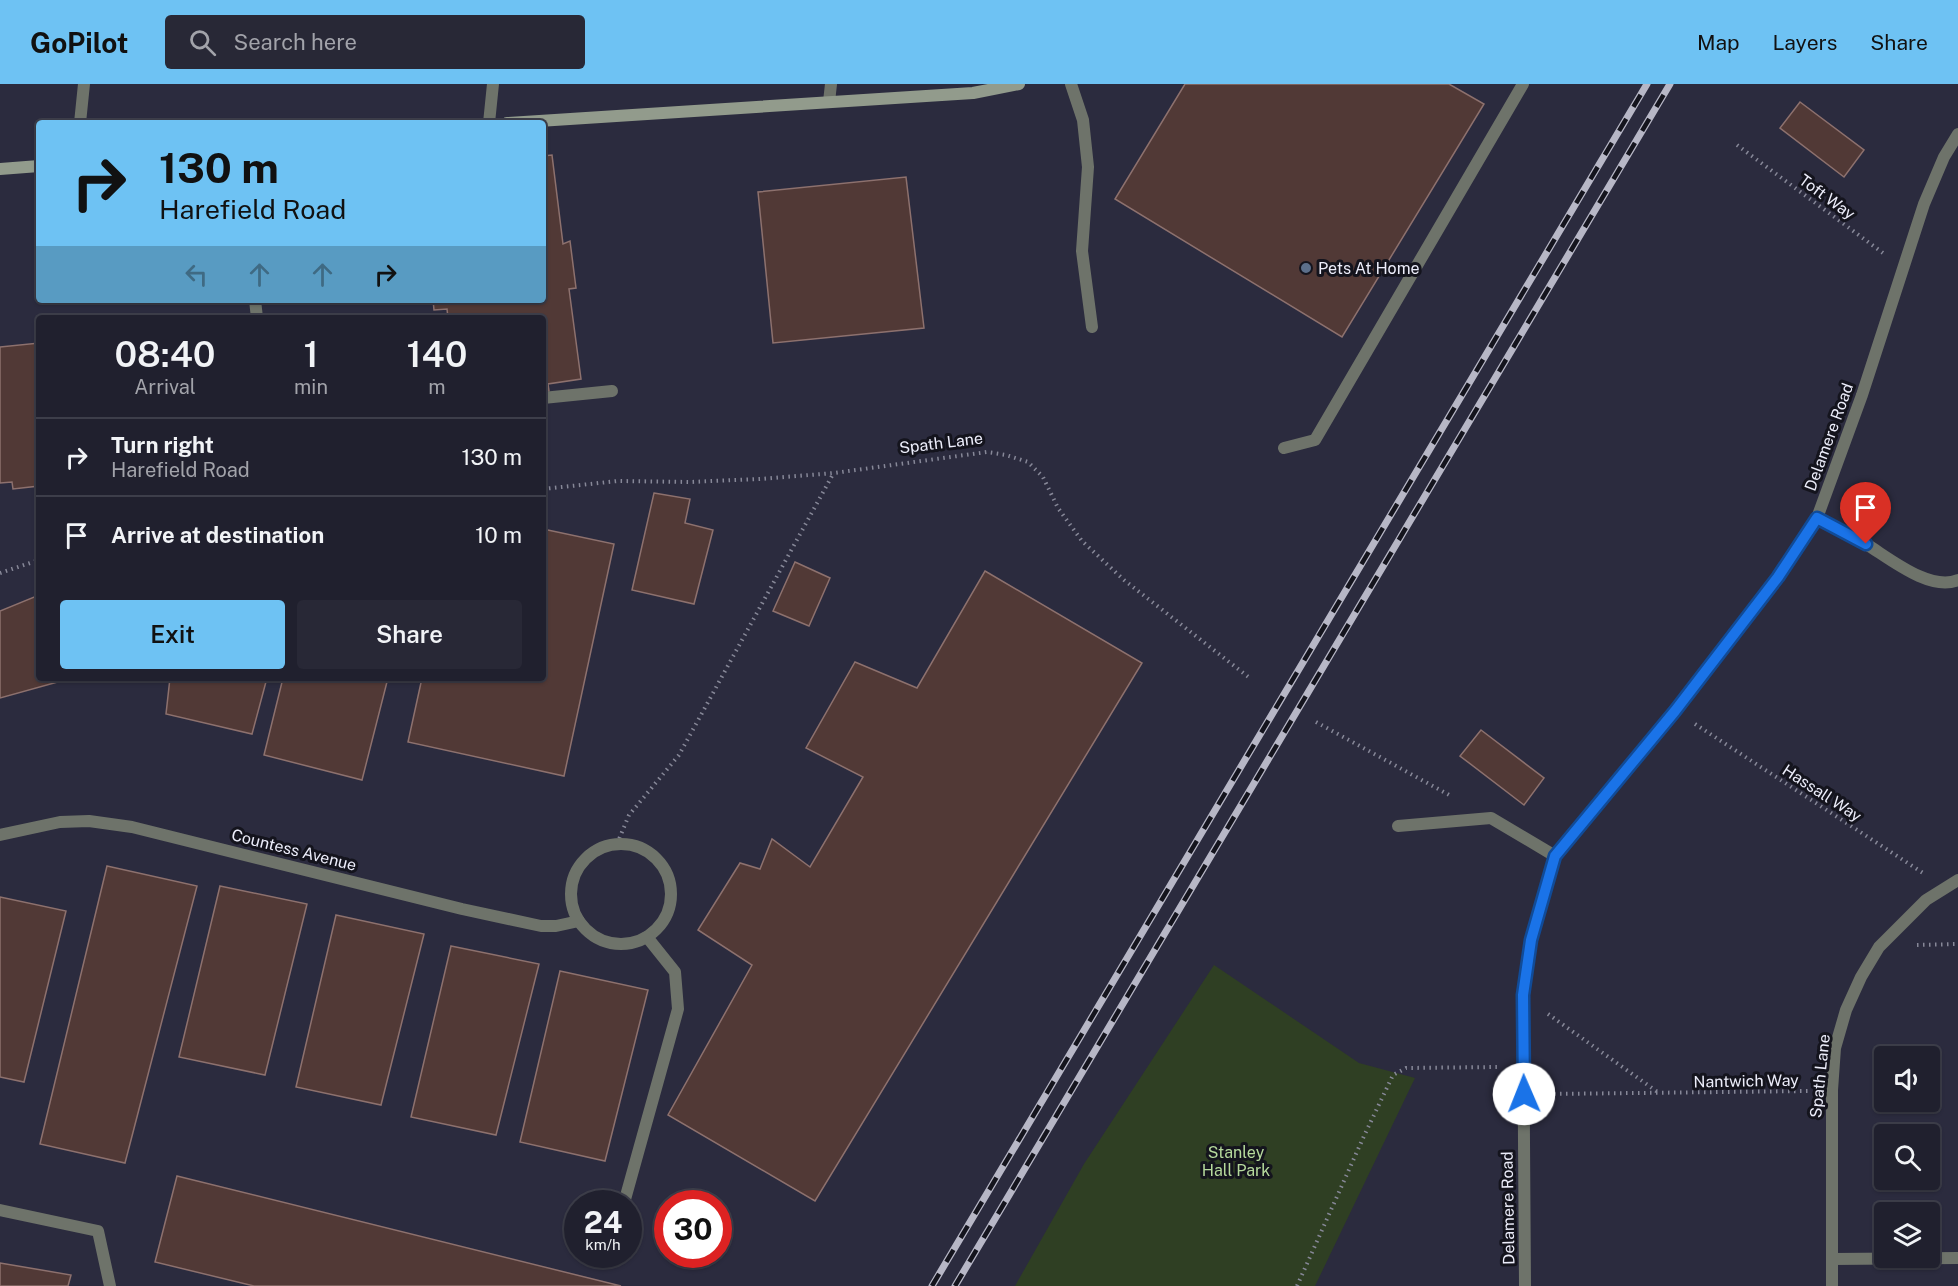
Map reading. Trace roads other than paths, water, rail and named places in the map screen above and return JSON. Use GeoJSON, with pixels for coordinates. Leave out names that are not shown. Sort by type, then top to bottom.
{"type":"FeatureCollection","features":[{"type":"Feature","properties":{"kind":"street"},"geometry":{"type":"LineString","coordinates":[[80,120],[84,84]]}},
{"type":"Feature","properties":{"kind":"street"},"geometry":{"type":"LineString","coordinates":[[489,120],[493,84]]}},
{"type":"Feature","properties":{"kind":"street"},"geometry":{"type":"LineString","coordinates":[[829,102],[831,84]]}},
{"type":"Feature","properties":{"kind":"street"},"geometry":{"type":"LineString","coordinates":[[546,120],[973,93],[1019,84]]}},
{"type":"Feature","properties":{"kind":"street"},"geometry":{"type":"LineString","coordinates":[[1071,84],[1083,120],[1088,167],[1082,251],[1092,327]]}},
{"type":"Feature","properties":{"kind":"street"},"geometry":{"type":"LineString","coordinates":[[1284,448],[1315,440],[1523,84]]}},
{"type":"Feature","properties":{"kind":"street","name":"Delamere Road"},"geometry":{"type":"LineString","coordinates":[[1526,1286],[1523,995],[1531,940],[1555,856],[1675,711],[1778,577],[1817,518],[1862,395],[1924,204],[1944,157],[1958,134]]}},
{"type":"Feature","properties":{"kind":"street"},"geometry":{"type":"LineString","coordinates":[[0,169],[36,166]]}},
{"type":"Feature","properties":{"kind":"street"},"geometry":{"type":"LineString","coordinates":[[546,398],[612,391]]}},
{"type":"Feature","properties":{"kind":"street"},"geometry":{"type":"LineString","coordinates":[[1817,518],[1866,544],[1915,575],[1952,583],[1958,580]]}},
{"type":"Feature","properties":{"kind":"street"},"geometry":{"type":"LineString","coordinates":[[1398,826],[1491,818],[1555,856]]}},
{"type":"Feature","properties":{"kind":"street","name":"Countess Avenue"},"geometry":{"type":"LineString","coordinates":[[0,835],[60,822],[89,821],[132,827],[462,909],[541,926],[556,926],[579,921]]}},
{"type":"Feature","properties":{"kind":"street"},"geometry":{"type":"LineString","coordinates":[[617,844],[634,845],[649,852],[661,864],[669,878],[672,895],[669,911],[660,926],[647,937],[633,943],[618,944],[589,933],[579,921],[572,905],[571,888],[576,871],[586,858],[601,848],[617,844]]}},
{"type":"Feature","properties":{"kind":"street","name":"Spath Lane"},"geometry":{"type":"LineString","coordinates":[[1832,1286],[1832,1090],[1836,1048],[1846,1010],[1861,977],[1879,947],[1926,900],[1958,880]]}},
{"type":"Feature","properties":{"kind":"street"},"geometry":{"type":"LineString","coordinates":[[628,1190],[678,1009],[675,972],[647,937]]}},
{"type":"Feature","properties":{"kind":"street"},"geometry":{"type":"LineString","coordinates":[[0,1210],[98,1231],[110,1286]]}},
{"type":"Feature","properties":{"kind":"street"},"geometry":{"type":"LineString","coordinates":[[1832,1259],[1958,1258]]}},
{"type":"Feature","properties":{"kind":"railway"},"geometry":{"type":"LineString","coordinates":[[932,1286],[1647,84]]}},
{"type":"Feature","properties":{"kind":"railway"},"geometry":{"type":"LineString","coordinates":[[955,1286],[1670,84]]}},
{"type":"Feature","properties":{"kind":"place","name":"Pets At Home"},"geometry":{"type":"Point","coordinates":[1306,268]}},
{"type":"Feature","properties":{"kind":"park label","name":"Stanley Hall Park"},"geometry":{"type":"Point","coordinates":[1236,1161]}}]}
